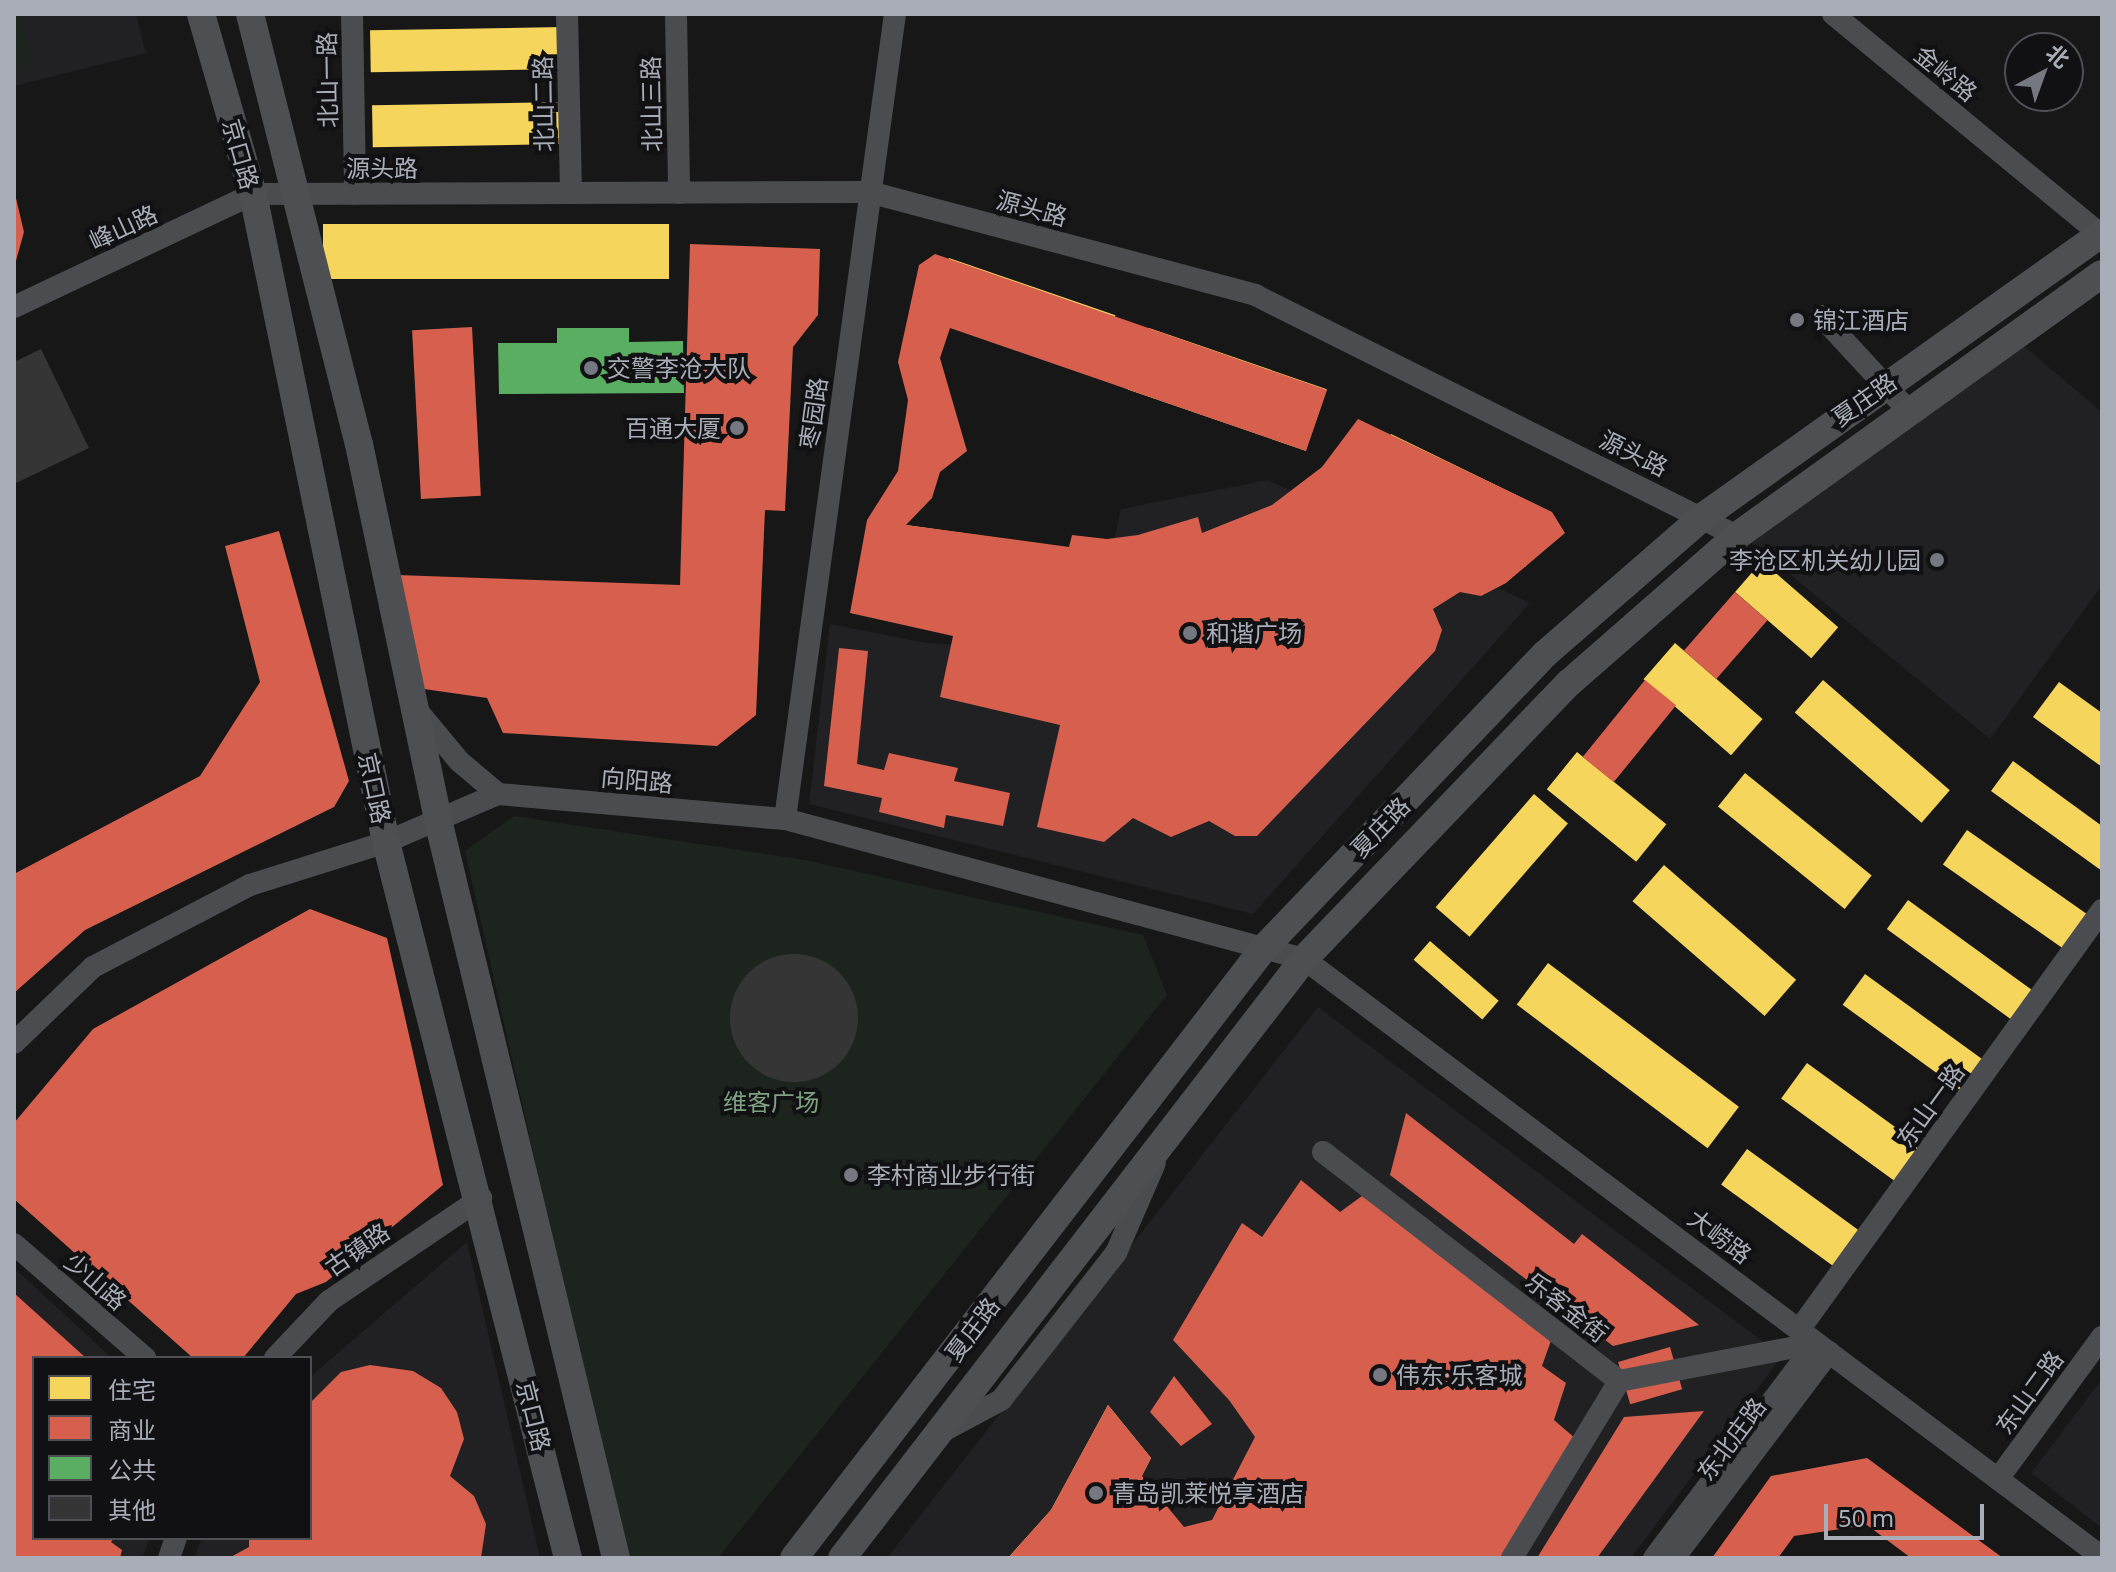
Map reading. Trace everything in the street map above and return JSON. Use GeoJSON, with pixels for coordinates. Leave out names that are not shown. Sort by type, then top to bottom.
{"type":"FeatureCollection","features":[{"type":"Feature","properties":{"kind":"main road","name":"京口路"},"geometry":{"type":"LineString","coordinates":[[201,14],[253,194],[386,842],[481,1198],[568,1558]]}},
{"type":"Feature","properties":{"kind":"main road","name":"京口路"},"geometry":{"type":"LineString","coordinates":[[250,14],[299,194],[438,820],[616,1558]]}},
{"type":"Feature","properties":{"kind":"main road","name":"夏庄路"},"geometry":{"type":"LineString","coordinates":[[794,1558],[1264,948],[1545,654],[1704,516],[2101,233]]}},
{"type":"Feature","properties":{"kind":"main road","name":"夏庄路"},"geometry":{"type":"LineString","coordinates":[[842,1558],[1304,959],[1569,683],[1737,536],[2102,274]]}},
{"type":"Feature","properties":{"kind":"street","name":"北山一路"},"geometry":{"type":"LineString","coordinates":[[352,14],[355,194]]}},
{"type":"Feature","properties":{"kind":"street","name":"北山二路"},"geometry":{"type":"LineString","coordinates":[[567,14],[571,193]]}},
{"type":"Feature","properties":{"kind":"street","name":"北山三路"},"geometry":{"type":"LineString","coordinates":[[676,14],[679,193]]}},
{"type":"Feature","properties":{"kind":"street","name":"枣园路"},"geometry":{"type":"LineString","coordinates":[[785,819],[895,14]]}},
{"type":"Feature","properties":{"kind":"street","name":"金岭路"},"geometry":{"type":"LineString","coordinates":[[1833,14],[2101,233]]}},
{"type":"Feature","properties":{"kind":"street","name":"源头路"},"geometry":{"type":"LineString","coordinates":[[253,194],[869,192],[1255,295],[1704,516],[1737,536]]}},
{"type":"Feature","properties":{"kind":"street","name":"峰山路"},"geometry":{"type":"LineString","coordinates":[[14,307],[253,194]]}},
{"type":"Feature","properties":{"kind":"street"},"geometry":{"type":"LineString","coordinates":[[1821,316],[1909,411]]}},
{"type":"Feature","properties":{"kind":"street"},"geometry":{"type":"LineString","coordinates":[[414,706],[459,761],[498,794]]}},
{"type":"Feature","properties":{"kind":"street","name":"向阳路"},"geometry":{"type":"LineString","coordinates":[[14,1043],[93,967],[250,885],[386,842],[498,794],[785,819],[1304,959]]}},
{"type":"Feature","properties":{"kind":"street","name":"东山一路"},"geometry":{"type":"LineString","coordinates":[[1815,1341],[2102,910]]}},
{"type":"Feature","properties":{"kind":"street","name":"大崂路"},"geometry":{"type":"LineString","coordinates":[[1304,959],[2102,1557]]}},
{"type":"Feature","properties":{"kind":"street","name":"乐客金街"},"geometry":{"type":"LineString","coordinates":[[1323,1152],[1619,1381]]}},
{"type":"Feature","properties":{"kind":"street","name":"古镇路"},"geometry":{"type":"LineString","coordinates":[[277,1356],[329,1301],[481,1198]]}},
{"type":"Feature","properties":{"kind":"street","name":"少山路"},"geometry":{"type":"LineString","coordinates":[[14,1244],[143,1356]]}},
{"type":"Feature","properties":{"kind":"street","name":"东山二路"},"geometry":{"type":"LineString","coordinates":[[1998,1479],[2102,1337]]}},
{"type":"Feature","properties":{"kind":"street"},"geometry":{"type":"LineString","coordinates":[[1512,1558],[1619,1381],[1815,1341]]}},
{"type":"Feature","properties":{"kind":"street"},"geometry":{"type":"LineString","coordinates":[[1654,1558],[1815,1341]]}},
{"type":"Feature","properties":{"kind":"street","name":"东北庄路"},"geometry":{"type":"LineString","coordinates":[[1674,1558],[1815,1341]]}},
{"type":"Feature","properties":{"kind":"shaded area"},"geometry":{"type":"Polygon","coordinates":[[[14,14],[136,14],[146,53],[14,86],[14,14]]]}},
{"type":"Feature","properties":{"kind":"shaded area","name":"李沧区机关幼儿园"},"geometry":{"type":"Polygon","coordinates":[[[2019,342],[2102,412],[2102,585],[1990,739],[1742,535],[2019,342]]]}},
{"type":"Feature","properties":{"kind":"shaded area"},"geometry":{"type":"Polygon","coordinates":[[[1268,480],[1530,603],[1253,914],[809,804],[830,624],[927,643],[1088,653],[1121,509],[1268,480]]]}},
{"type":"Feature","properties":{"kind":"shaded area"},"geometry":{"type":"Polygon","coordinates":[[[1318,1007],[1782,1356],[1631,1558],[887,1558],[1318,1007]]]}},
{"type":"Feature","properties":{"kind":"shaded area"},"geometry":{"type":"Polygon","coordinates":[[[467,1242],[540,1558],[194,1558],[201,1540],[312,1540],[312,1375],[467,1242]]]}},
{"type":"Feature","properties":{"kind":"shaded area"},"geometry":{"type":"Polygon","coordinates":[[[14,1268],[110,1356],[32,1356],[32,1540],[149,1540],[142,1558],[14,1558],[14,1268]]]}},
{"type":"Feature","properties":{"kind":"shaded area"},"geometry":{"type":"Polygon","coordinates":[[[2102,1379],[2102,1528],[2031,1473],[2102,1379]]]}},
{"type":"Feature","properties":{"kind":"green space"},"geometry":{"type":"Polygon","coordinates":[[[14,14],[21,14],[33,64],[14,68],[14,14]]]}},
{"type":"Feature","properties":{"kind":"green space","name":"维客广场"},"geometry":{"type":"Polygon","coordinates":[[[514,816],[805,860],[1143,935],[1167,995],[718,1558],[625,1558],[465,851],[514,816]]]}},
{"type":"Feature","properties":{"kind":"building: 住宅"},"geometry":{"type":"Polygon","coordinates":[[[563,27],[564,69],[371,72],[370,30],[563,27]]]}},
{"type":"Feature","properties":{"kind":"building: 住宅"},"geometry":{"type":"Polygon","coordinates":[[[565,102],[566,144],[373,147],[372,105],[565,102]]]}},
{"type":"Feature","properties":{"kind":"building: 住宅"},"geometry":{"type":"Polygon","coordinates":[[[323,224],[669,224],[669,279],[323,279],[323,224]]]}},
{"type":"Feature","properties":{"kind":"building: 住宅"},"geometry":{"type":"Polygon","coordinates":[[[949,258],[1115,315],[1094,377],[928,319],[949,258]]]}},
{"type":"Feature","properties":{"kind":"building: 住宅"},"geometry":{"type":"Polygon","coordinates":[[[807,259],[808,293],[742,295],[741,261],[807,259]]]}},
{"type":"Feature","properties":{"kind":"building: 住宅"},"geometry":{"type":"Polygon","coordinates":[[[1149,328],[1327,389],[1306,451],[1128,389],[1149,328]]]}},
{"type":"Feature","properties":{"kind":"building: 住宅"},"geometry":{"type":"Polygon","coordinates":[[[1391,434],[1552,512],[1525,567],[1364,489],[1391,434]]]}},
{"type":"Feature","properties":{"kind":"building: 住宅"},"geometry":{"type":"Polygon","coordinates":[[[693,499],[760,499],[760,529],[693,529],[693,499]]]}},
{"type":"Feature","properties":{"kind":"building: 住宅"},"geometry":{"type":"Polygon","coordinates":[[[906,525],[1068,548],[1060,609],[897,586],[906,525]]]}},
{"type":"Feature","properties":{"kind":"building: 住宅"},"geometry":{"type":"Polygon","coordinates":[[[1762,561],[1838,627],[1811,658],[1735,592],[1762,561]]]}},
{"type":"Feature","properties":{"kind":"building: 住宅"},"geometry":{"type":"Polygon","coordinates":[[[470,596],[578,600],[576,647],[468,643],[470,596]]]}},
{"type":"Feature","properties":{"kind":"building: 住宅"},"geometry":{"type":"Polygon","coordinates":[[[1675,643],[1763,719],[1731,755],[1644,679],[1675,643]]]}},
{"type":"Feature","properties":{"kind":"building: 住宅"},"geometry":{"type":"Polygon","coordinates":[[[1823,680],[1950,790],[1922,823],[1795,712],[1823,680]]]}},
{"type":"Feature","properties":{"kind":"building: 住宅"},"geometry":{"type":"Polygon","coordinates":[[[2059,682],[2102,713],[2102,767],[2033,717],[2059,682]]]}},
{"type":"Feature","properties":{"kind":"building: 住宅"},"geometry":{"type":"Polygon","coordinates":[[[1577,752],[1666,824],[1636,862],[1547,789],[1577,752]]]}},
{"type":"Feature","properties":{"kind":"building: 住宅"},"geometry":{"type":"Polygon","coordinates":[[[2013,761],[2102,826],[2102,871],[1991,791],[2013,761]]]}},
{"type":"Feature","properties":{"kind":"building: 住宅"},"geometry":{"type":"Polygon","coordinates":[[[1745,773],[1872,876],[1845,909],[1718,806],[1745,773]]]}},
{"type":"Feature","properties":{"kind":"building: 住宅"},"geometry":{"type":"Polygon","coordinates":[[[1534,794],[1568,824],[1470,937],[1436,907],[1534,794]]]}},
{"type":"Feature","properties":{"kind":"building: 住宅"},"geometry":{"type":"Polygon","coordinates":[[[1967,830],[2088,915],[2064,949],[1943,864],[1967,830]]]}},
{"type":"Feature","properties":{"kind":"building: 住宅"},"geometry":{"type":"Polygon","coordinates":[[[1664,865],[1796,980],[1765,1016],[1633,901],[1664,865]]]}},
{"type":"Feature","properties":{"kind":"building: 住宅"},"geometry":{"type":"Polygon","coordinates":[[[1908,900],[2037,993],[2015,1023],[1887,929],[1908,900]]]}},
{"type":"Feature","properties":{"kind":"building: 住宅"},"geometry":{"type":"Polygon","coordinates":[[[1430,941],[1499,1001],[1482,1020],[1414,960],[1430,941]]]}},
{"type":"Feature","properties":{"kind":"building: 住宅"},"geometry":{"type":"Polygon","coordinates":[[[1548,963],[1739,1107],[1708,1148],[1517,1005],[1548,963]]]}},
{"type":"Feature","properties":{"kind":"building: 住宅"},"geometry":{"type":"Polygon","coordinates":[[[1865,974],[1987,1063],[1965,1093],[1843,1005],[1865,974]]]}},
{"type":"Feature","properties":{"kind":"building: 住宅"},"geometry":{"type":"Polygon","coordinates":[[[1807,1063],[1924,1148],[1898,1184],[1781,1099],[1807,1063]]]}},
{"type":"Feature","properties":{"kind":"building: 住宅"},"geometry":{"type":"Polygon","coordinates":[[[1747,1149],[1863,1234],[1838,1269],[1721,1185],[1747,1149]]]}},
{"type":"Feature","properties":{"kind":"building: 住宅","name":"青岛凯莱悦享酒店"},"geometry":{"type":"Polygon","coordinates":[[[1108,1405],[1151,1458],[1105,1547],[1094,1558],[1008,1558],[1051,1510],[1108,1405]]]}},
{"type":"Feature","properties":{"kind":"building: 商业"},"geometry":{"type":"Polygon","coordinates":[[[14,195],[24,232],[14,268],[14,195]]]}},
{"type":"Feature","properties":{"kind":"building: 商业","name":"百通大厦"},"geometry":{"type":"Polygon","coordinates":[[[690,244],[820,249],[818,315],[793,347],[785,511],[765,510],[756,715],[717,746],[503,733],[487,698],[424,689],[397,575],[680,585],[690,244]]]}},
{"type":"Feature","properties":{"kind":"building: 商业","name":"和谐广场"},"geometry":{"type":"Polygon","coordinates":[[[935,254],[1327,390],[1306,451],[950,328],[940,358],[967,451],[940,472],[932,498],[906,525],[1069,547],[1072,535],[1107,539],[1138,535],[1198,517],[1202,533],[1272,505],[1322,467],[1358,419],[1552,512],[1565,533],[1506,583],[1481,596],[1460,592],[1433,609],[1442,630],[1435,651],[1257,836],[1235,836],[1209,821],[1171,837],[1133,818],[1104,842],[1037,827],[1060,725],[940,697],[953,636],[850,613],[867,520],[898,471],[908,400],[898,362],[919,265],[935,254]]]}},
{"type":"Feature","properties":{"kind":"building: 商业"},"geometry":{"type":"Polygon","coordinates":[[[472,327],[481,496],[421,499],[412,330],[472,327]]]}},
{"type":"Feature","properties":{"kind":"building: 商业"},"geometry":{"type":"Polygon","coordinates":[[[279,531],[349,781],[334,807],[85,930],[14,993],[14,874],[200,776],[260,682],[225,546],[279,531]]]}},
{"type":"Feature","properties":{"kind":"building: 商业"},"geometry":{"type":"Polygon","coordinates":[[[1735,592],[1767,620],[1716,679],[1684,651],[1735,592]]]}},
{"type":"Feature","properties":{"kind":"building: 商业"},"geometry":{"type":"Polygon","coordinates":[[[839,648],[868,651],[857,764],[884,770],[889,753],[958,768],[954,781],[1010,793],[1003,826],[946,815],[944,828],[879,812],[882,798],[824,786],[839,648]]]}},
{"type":"Feature","properties":{"kind":"building: 商业"},"geometry":{"type":"Polygon","coordinates":[[[1645,680],[1676,705],[1614,782],[1583,757],[1645,680]]]}},
{"type":"Feature","properties":{"kind":"building: 商业"},"geometry":{"type":"Polygon","coordinates":[[[310,909],[387,938],[443,1185],[326,1282],[296,1294],[245,1356],[191,1356],[14,1199],[14,1123],[93,1029],[310,909]]]}},
{"type":"Feature","properties":{"kind":"building: 商业"},"geometry":{"type":"Polygon","coordinates":[[[1406,1113],[1574,1244],[1582,1234],[1699,1325],[1613,1346],[1390,1175],[1406,1113]]]}},
{"type":"Feature","properties":{"kind":"building: 商业","name":"伟东·乐客城"},"geometry":{"type":"Polygon","coordinates":[[[1301,1180],[1340,1212],[1362,1196],[1553,1335],[1542,1366],[1566,1383],[1554,1420],[1576,1439],[1504,1558],[1008,1558],[1051,1510],[1108,1405],[1151,1458],[1142,1476],[1184,1527],[1212,1520],[1255,1437],[1229,1400],[1173,1340],[1242,1223],[1262,1237],[1301,1180]]]}},
{"type":"Feature","properties":{"kind":"building: 商业"},"geometry":{"type":"Polygon","coordinates":[[[14,1293],[84,1356],[32,1356],[32,1540],[112,1540],[111,1542],[122,1550],[120,1558],[14,1558],[14,1293]]]}},
{"type":"Feature","properties":{"kind":"building: 商业"},"geometry":{"type":"Polygon","coordinates":[[[1670,1347],[1682,1389],[1630,1404],[1618,1362],[1670,1347]]]}},
{"type":"Feature","properties":{"kind":"building: 商业"},"geometry":{"type":"Polygon","coordinates":[[[370,1365],[413,1371],[441,1388],[457,1412],[464,1439],[450,1476],[474,1496],[486,1524],[481,1558],[229,1558],[249,1547],[249,1540],[312,1540],[312,1401],[341,1372],[370,1365]]]}},
{"type":"Feature","properties":{"kind":"building: 商业"},"geometry":{"type":"Polygon","coordinates":[[[1174,1376],[1212,1424],[1181,1446],[1150,1412],[1174,1376]]]}},
{"type":"Feature","properties":{"kind":"building: 商业"},"geometry":{"type":"Polygon","coordinates":[[[1704,1411],[1597,1558],[1537,1558],[1624,1417],[1704,1411]]]}},
{"type":"Feature","properties":{"kind":"building: 商业"},"geometry":{"type":"Polygon","coordinates":[[[1867,1458],[2003,1558],[1911,1558],[1867,1525],[1794,1536],[1778,1558],[1712,1558],[1771,1476],[1867,1458]]]}},
{"type":"Feature","properties":{"kind":"building: 公共","name":"交警李沧大队"},"geometry":{"type":"Polygon","coordinates":[[[557,328],[629,328],[629,342],[683,341],[684,393],[499,394],[498,343],[557,343],[557,328]]]}},
{"type":"Feature","properties":{"kind":"building: 其他"},"geometry":{"type":"Polygon","coordinates":[[[41,349],[89,448],[14,484],[14,362],[41,349]]]}},
{"type":"Feature","properties":{"kind":"building: 其他"},"geometry":{"type":"Polygon","coordinates":[[[794,954],[819,959],[839,973],[853,993],[858,1018],[853,1043],[839,1063],[819,1077],[794,1082],[769,1077],[749,1063],[735,1043],[730,1018],[735,993],[749,973],[769,959],[794,954]]]}},
{"type":"Feature","properties":{"kind":"place","name":"锦江酒店"},"geometry":{"type":"Point","coordinates":[1797,320]}},
{"type":"Feature","properties":{"kind":"place","name":"交警李沧大队"},"geometry":{"type":"Point","coordinates":[591,368]}},
{"type":"Feature","properties":{"kind":"place","name":"百通大厦"},"geometry":{"type":"Point","coordinates":[737,428]}},
{"type":"Feature","properties":{"kind":"place","name":"李沧区机关幼儿园"},"geometry":{"type":"Point","coordinates":[1937,560]}},
{"type":"Feature","properties":{"kind":"place","name":"和谐广场"},"geometry":{"type":"Point","coordinates":[1190,633]}},
{"type":"Feature","properties":{"kind":"place","name":"李村商业步行街"},"geometry":{"type":"Point","coordinates":[851,1175]}},
{"type":"Feature","properties":{"kind":"place","name":"伟东·乐客城"},"geometry":{"type":"Point","coordinates":[1380,1375]}},
{"type":"Feature","properties":{"kind":"place","name":"青岛凯莱悦享酒店"},"geometry":{"type":"Point","coordinates":[1096,1493]}}]}
